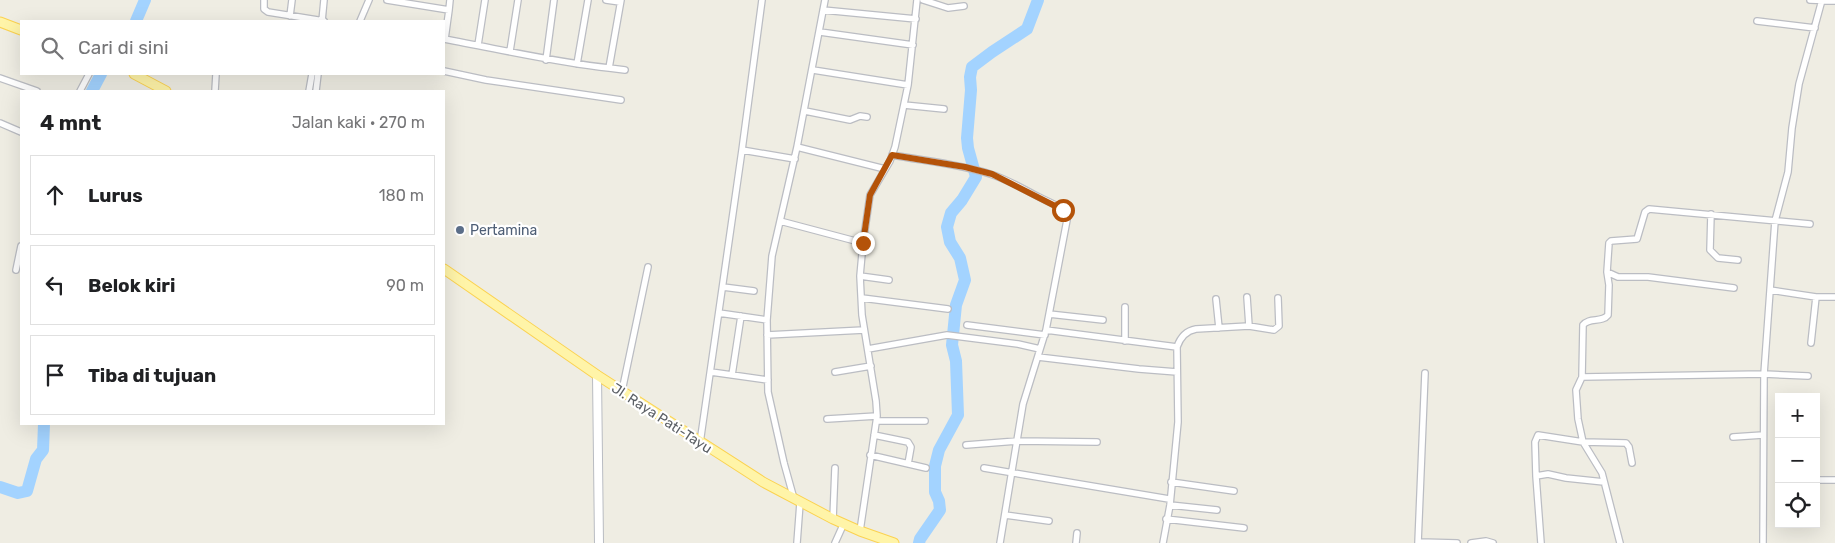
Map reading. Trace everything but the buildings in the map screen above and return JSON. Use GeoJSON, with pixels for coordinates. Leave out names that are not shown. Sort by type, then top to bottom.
{"type":"FeatureCollection","features":[{"type":"Feature","properties":{"kind":"main road"},"geometry":{"type":"LineString","coordinates":[[0,22],[20,30]]}},
{"type":"Feature","properties":{"kind":"main road"},"geometry":{"type":"LineString","coordinates":[[136,75],[164,90]]}},
{"type":"Feature","properties":{"kind":"main road","name":"Jl. Raya Pati-Tayu"},"geometry":{"type":"LineString","coordinates":[[445,270],[622,392],[700,443],[797,501],[860,531],[894,543]]}},
{"type":"Feature","properties":{"kind":"street"},"geometry":{"type":"LineString","coordinates":[[264,0],[263,6],[265,11],[316,20]]}},
{"type":"Feature","properties":{"kind":"street"},"geometry":{"type":"LineString","coordinates":[[290,16],[292,0]]}},
{"type":"Feature","properties":{"kind":"street"},"geometry":{"type":"LineString","coordinates":[[322,20],[324,0]]}},
{"type":"Feature","properties":{"kind":"street"},"geometry":{"type":"LineString","coordinates":[[360,20],[369,0]]}},
{"type":"Feature","properties":{"kind":"street"},"geometry":{"type":"LineString","coordinates":[[387,0],[413,2],[449,10]]}},
{"type":"Feature","properties":{"kind":"street"},"geometry":{"type":"LineString","coordinates":[[445,33],[450,0]]}},
{"type":"Feature","properties":{"kind":"street"},"geometry":{"type":"LineString","coordinates":[[478,45],[485,0]]}},
{"type":"Feature","properties":{"kind":"street"},"geometry":{"type":"LineString","coordinates":[[510,51],[518,0]]}},
{"type":"Feature","properties":{"kind":"street"},"geometry":{"type":"LineString","coordinates":[[546,60],[554,0]]}},
{"type":"Feature","properties":{"kind":"street"},"geometry":{"type":"LineString","coordinates":[[577,64],[588,0]]}},
{"type":"Feature","properties":{"kind":"street"},"geometry":{"type":"LineString","coordinates":[[606,0],[620,1],[609,68]]}},
{"type":"Feature","properties":{"kind":"street"},"geometry":{"type":"LineString","coordinates":[[700,443],[762,0]]}},
{"type":"Feature","properties":{"kind":"street"},"geometry":{"type":"LineString","coordinates":[[797,543],[797,501],[784,463],[768,392],[768,335],[766,320],[772,256],[795,159],[825,0]]}},
{"type":"Feature","properties":{"kind":"street"},"geometry":{"type":"LineString","coordinates":[[860,531],[870,455],[877,419],[876,400],[864,330],[860,276],[863,243],[870,195],[892,155],[904,105],[913,46],[917,0]]}},
{"type":"Feature","properties":{"kind":"street"},"geometry":{"type":"LineString","coordinates":[[923,0],[948,8],[964,6]]}},
{"type":"Feature","properties":{"kind":"street"},"geometry":{"type":"LineString","coordinates":[[1810,0],[1835,0]]}},
{"type":"Feature","properties":{"kind":"street"},"geometry":{"type":"LineString","coordinates":[[1763,543],[1764,374],[1775,221],[1788,172],[1799,84],[1822,0]]}},
{"type":"Feature","properties":{"kind":"street"},"geometry":{"type":"LineString","coordinates":[[823,10],[916,19]]}},
{"type":"Feature","properties":{"kind":"street"},"geometry":{"type":"LineString","coordinates":[[1757,22],[1815,28]]}},
{"type":"Feature","properties":{"kind":"street"},"geometry":{"type":"LineString","coordinates":[[820,32],[913,46]]}},
{"type":"Feature","properties":{"kind":"street"},"geometry":{"type":"LineString","coordinates":[[445,39],[510,51],[546,60],[625,70]]}},
{"type":"Feature","properties":{"kind":"street"},"geometry":{"type":"LineString","coordinates":[[813,70],[908,85]]}},
{"type":"Feature","properties":{"kind":"street"},"geometry":{"type":"LineString","coordinates":[[445,72],[621,100]]}},
{"type":"Feature","properties":{"kind":"street"},"geometry":{"type":"LineString","coordinates":[[81,90],[88,75]]}},
{"type":"Feature","properties":{"kind":"street"},"geometry":{"type":"LineString","coordinates":[[215,90],[216,75]]}},
{"type":"Feature","properties":{"kind":"street"},"geometry":{"type":"LineString","coordinates":[[309,90],[315,75]]}},
{"type":"Feature","properties":{"kind":"street"},"geometry":{"type":"LineString","coordinates":[[315,75],[316,90]]}},
{"type":"Feature","properties":{"kind":"street"},"geometry":{"type":"LineString","coordinates":[[0,78],[34,90]]}},
{"type":"Feature","properties":{"kind":"street"},"geometry":{"type":"LineString","coordinates":[[904,105],[944,109]]}},
{"type":"Feature","properties":{"kind":"street"},"geometry":{"type":"LineString","coordinates":[[805,110],[850,120],[860,116],[867,117]]}},
{"type":"Feature","properties":{"kind":"street"},"geometry":{"type":"LineString","coordinates":[[0,123],[20,131]]}},
{"type":"Feature","properties":{"kind":"street"},"geometry":{"type":"LineString","coordinates":[[797,147],[886,169]]}},
{"type":"Feature","properties":{"kind":"street"},"geometry":{"type":"LineString","coordinates":[[742,150],[795,159]]}},
{"type":"Feature","properties":{"kind":"street"},"geometry":{"type":"LineString","coordinates":[[892,155],[965,167],[992,174],[1057,206],[1066,214],[1067,220],[1046,333],[1023,404],[1000,543]]}},
{"type":"Feature","properties":{"kind":"street"},"geometry":{"type":"LineString","coordinates":[[1620,543],[1598,465],[1584,442],[1576,398],[1576,390],[1582,377],[1583,325],[1587,321],[1604,318],[1608,315],[1609,285],[1607,272],[1609,243],[1611,241],[1637,239],[1647,210],[1810,224]]}},
{"type":"Feature","properties":{"kind":"street"},"geometry":{"type":"LineString","coordinates":[[1711,214],[1710,250],[1718,258],[1738,260]]}},
{"type":"Feature","properties":{"kind":"street"},"geometry":{"type":"LineString","coordinates":[[780,221],[863,243]]}},
{"type":"Feature","properties":{"kind":"street"},"geometry":{"type":"LineString","coordinates":[[16,270],[20,251]]}},
{"type":"Feature","properties":{"kind":"street"},"geometry":{"type":"LineString","coordinates":[[622,392],[648,267]]}},
{"type":"Feature","properties":{"kind":"street"},"geometry":{"type":"LineString","coordinates":[[1607,272],[1618,277],[1648,277],[1734,288]]}},
{"type":"Feature","properties":{"kind":"street"},"geometry":{"type":"LineString","coordinates":[[860,276],[889,280]]}},
{"type":"Feature","properties":{"kind":"street"},"geometry":{"type":"LineString","coordinates":[[722,287],[754,291]]}},
{"type":"Feature","properties":{"kind":"street"},"geometry":{"type":"LineString","coordinates":[[1770,290],[1816,297],[1835,297]]}},
{"type":"Feature","properties":{"kind":"street"},"geometry":{"type":"LineString","coordinates":[[1248,296],[1249,326]]}},
{"type":"Feature","properties":{"kind":"street"},"geometry":{"type":"LineString","coordinates":[[1811,343],[1816,297]]}},
{"type":"Feature","properties":{"kind":"street"},"geometry":{"type":"LineString","coordinates":[[862,298],[948,310]]}},
{"type":"Feature","properties":{"kind":"street"},"geometry":{"type":"LineString","coordinates":[[1162,543],[1169,502],[1178,422],[1177,348],[1182,336],[1190,330],[1249,326],[1271,330],[1278,328],[1278,298]]}},
{"type":"Feature","properties":{"kind":"street"},"geometry":{"type":"LineString","coordinates":[[1216,299],[1218,328]]}},
{"type":"Feature","properties":{"kind":"street"},"geometry":{"type":"LineString","coordinates":[[1125,308],[1126,341]]}},
{"type":"Feature","properties":{"kind":"street"},"geometry":{"type":"LineString","coordinates":[[719,313],[766,320]]}},
{"type":"Feature","properties":{"kind":"street"},"geometry":{"type":"LineString","coordinates":[[1049,314],[1103,320]]}},
{"type":"Feature","properties":{"kind":"street"},"geometry":{"type":"LineString","coordinates":[[732,375],[741,316]]}},
{"type":"Feature","properties":{"kind":"street"},"geometry":{"type":"LineString","coordinates":[[967,325],[1177,348]]}},
{"type":"Feature","properties":{"kind":"street"},"geometry":{"type":"LineString","coordinates":[[768,335],[864,330]]}},
{"type":"Feature","properties":{"kind":"street"},"geometry":{"type":"LineString","coordinates":[[868,349],[952,335],[1040,349]]}},
{"type":"Feature","properties":{"kind":"street"},"geometry":{"type":"LineString","coordinates":[[1038,357],[1177,372]]}},
{"type":"Feature","properties":{"kind":"street"},"geometry":{"type":"LineString","coordinates":[[835,372],[871,366]]}},
{"type":"Feature","properties":{"kind":"street"},"geometry":{"type":"LineString","coordinates":[[711,372],[768,380]]}},
{"type":"Feature","properties":{"kind":"street"},"geometry":{"type":"LineString","coordinates":[[1425,373],[1418,542],[1457,543]]}},
{"type":"Feature","properties":{"kind":"street"},"geometry":{"type":"LineString","coordinates":[[1582,377],[1764,374],[1808,376]]}},
{"type":"Feature","properties":{"kind":"street"},"geometry":{"type":"LineString","coordinates":[[597,375],[599,543]]}},
{"type":"Feature","properties":{"kind":"street"},"geometry":{"type":"LineString","coordinates":[[827,419],[925,421]]}},
{"type":"Feature","properties":{"kind":"street"},"geometry":{"type":"LineString","coordinates":[[874,435],[908,442],[911,449],[908,464]]}},
{"type":"Feature","properties":{"kind":"street"},"geometry":{"type":"LineString","coordinates":[[1541,543],[1535,442],[1538,435],[1584,442],[1626,443],[1629,446],[1632,463]]}},
{"type":"Feature","properties":{"kind":"street"},"geometry":{"type":"LineString","coordinates":[[1733,437],[1763,435]]}},
{"type":"Feature","properties":{"kind":"street"},"geometry":{"type":"LineString","coordinates":[[966,444],[1016,441],[1097,442]]}},
{"type":"Feature","properties":{"kind":"street"},"geometry":{"type":"LineString","coordinates":[[870,455],[926,468]]}},
{"type":"Feature","properties":{"kind":"street"},"geometry":{"type":"LineString","coordinates":[[834,519],[835,468]]}},
{"type":"Feature","properties":{"kind":"street"},"geometry":{"type":"LineString","coordinates":[[984,468],[1217,510]]}},
{"type":"Feature","properties":{"kind":"street"},"geometry":{"type":"LineString","coordinates":[[1536,476],[1548,474],[1604,482]]}},
{"type":"Feature","properties":{"kind":"street"},"geometry":{"type":"LineString","coordinates":[[1820,480],[1835,480]]}},
{"type":"Feature","properties":{"kind":"street"},"geometry":{"type":"LineString","coordinates":[[1171,482],[1234,491]]}},
{"type":"Feature","properties":{"kind":"street"},"geometry":{"type":"LineString","coordinates":[[1005,516],[1049,521]]}},
{"type":"Feature","properties":{"kind":"street"},"geometry":{"type":"LineString","coordinates":[[1166,519],[1244,528]]}},
{"type":"Feature","properties":{"kind":"street"},"geometry":{"type":"LineString","coordinates":[[835,543],[844,523]]}},
{"type":"Feature","properties":{"kind":"street"},"geometry":{"type":"LineString","coordinates":[[1076,543],[1077,534]]}},
{"type":"Feature","properties":{"kind":"street"},"geometry":{"type":"LineString","coordinates":[[1471,543],[1486,541],[1493,543]]}},
{"type":"Feature","properties":{"kind":"waterway"},"geometry":{"type":"LineString","coordinates":[[136,20],[145,0]]}},
{"type":"Feature","properties":{"kind":"waterway"},"geometry":{"type":"LineString","coordinates":[[919,543],[940,510],[935,492],[935,466],[939,450],[958,415],[956,361],[952,345],[956,305],[965,280],[960,258],[950,242],[947,227],[951,213],[962,200],[976,177],[967,138],[972,67],[1027,29],[1038,0]]}},
{"type":"Feature","properties":{"kind":"waterway"},"geometry":{"type":"LineString","coordinates":[[93,90],[100,75]]}},
{"type":"Feature","properties":{"kind":"waterway"},"geometry":{"type":"LineString","coordinates":[[0,487],[18,493],[27,491],[36,459],[43,450],[44,425]]}},
{"type":"Feature","properties":{"kind":"place","name":"Pertamina"},"geometry":{"type":"Point","coordinates":[460,230]}},
{"type":"Feature","properties":{"kind":"route"},"geometry":{"type":"LineString","coordinates":[[863,243],[870,195],[890,162],[892,155],[965,167],[992,174],[1063,210]]}}]}
